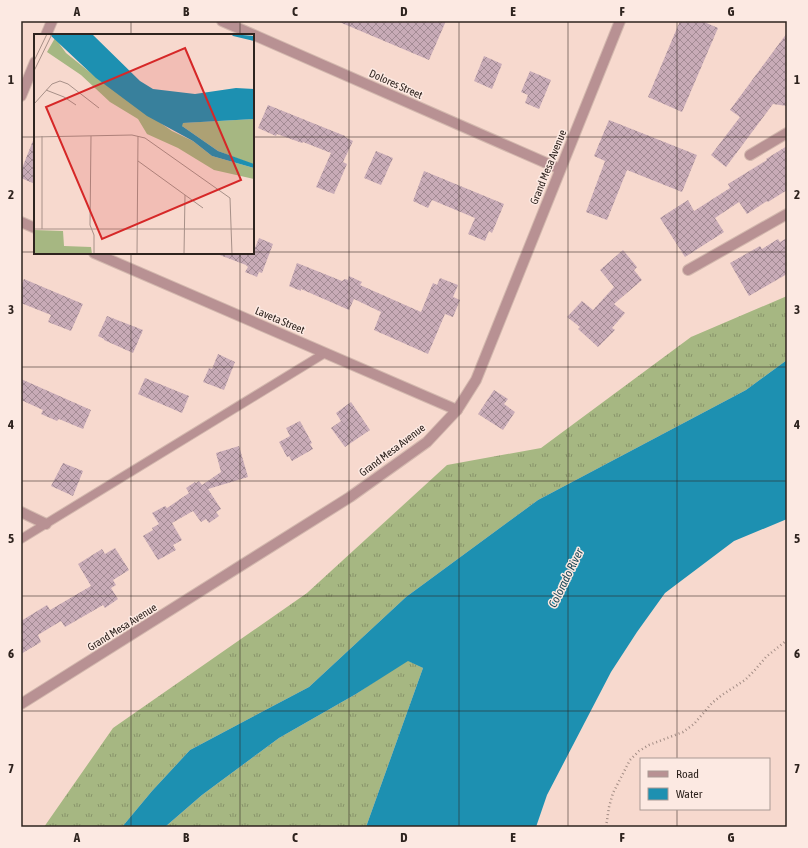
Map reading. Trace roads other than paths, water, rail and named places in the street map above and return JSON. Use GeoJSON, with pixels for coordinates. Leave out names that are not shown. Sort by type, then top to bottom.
{"type":"FeatureCollection","features":[{"type":"Feature","properties":{"kind":"street"},"geometry":{"type":"LineString","coordinates":[[46,34],[52,21]]}},
{"type":"Feature","properties":{"kind":"street","name":"Dolores Street"},"geometry":{"type":"LineString","coordinates":[[222,21],[252,34]]}},
{"type":"Feature","properties":{"kind":"street","name":"Grand Mesa Avenue"},"geometry":{"type":"LineString","coordinates":[[21,704],[350,497],[427,442],[457,410],[476,380],[620,21]]}},
{"type":"Feature","properties":{"kind":"street","name":"Dolores Street"},"geometry":{"type":"LineString","coordinates":[[254,35],[560,169]]}},
{"type":"Feature","properties":{"kind":"street"},"geometry":{"type":"LineString","coordinates":[[21,96],[34,64]]}},
{"type":"Feature","properties":{"kind":"street"},"geometry":{"type":"LineString","coordinates":[[750,155],[787,133]]}},
{"type":"Feature","properties":{"kind":"street"},"geometry":{"type":"LineString","coordinates":[[688,270],[787,214]]}},
{"type":"Feature","properties":{"kind":"street"},"geometry":{"type":"LineString","coordinates":[[21,222],[34,228]]}},
{"type":"Feature","properties":{"kind":"street","name":"Laveta Street"},"geometry":{"type":"LineString","coordinates":[[96,254],[457,410]]}},
{"type":"Feature","properties":{"kind":"street"},"geometry":{"type":"LineString","coordinates":[[21,512],[46,524]]}},
{"type":"Feature","properties":{"kind":"lane"},"geometry":{"type":"LineString","coordinates":[[21,539],[325,352]]}},
{"type":"Feature","properties":{"kind":"water","name":"Colorado River"},"geometry":{"type":"Polygon","coordinates":[[[787,360],[787,519],[734,541],[665,593],[611,672],[547,795],[536,827],[366,827],[423,668],[408,661],[356,694],[279,738],[202,795],[165,827],[122,827],[152,791],[190,750],[309,687],[406,597],[538,500],[746,390],[787,360]]]}}]}
